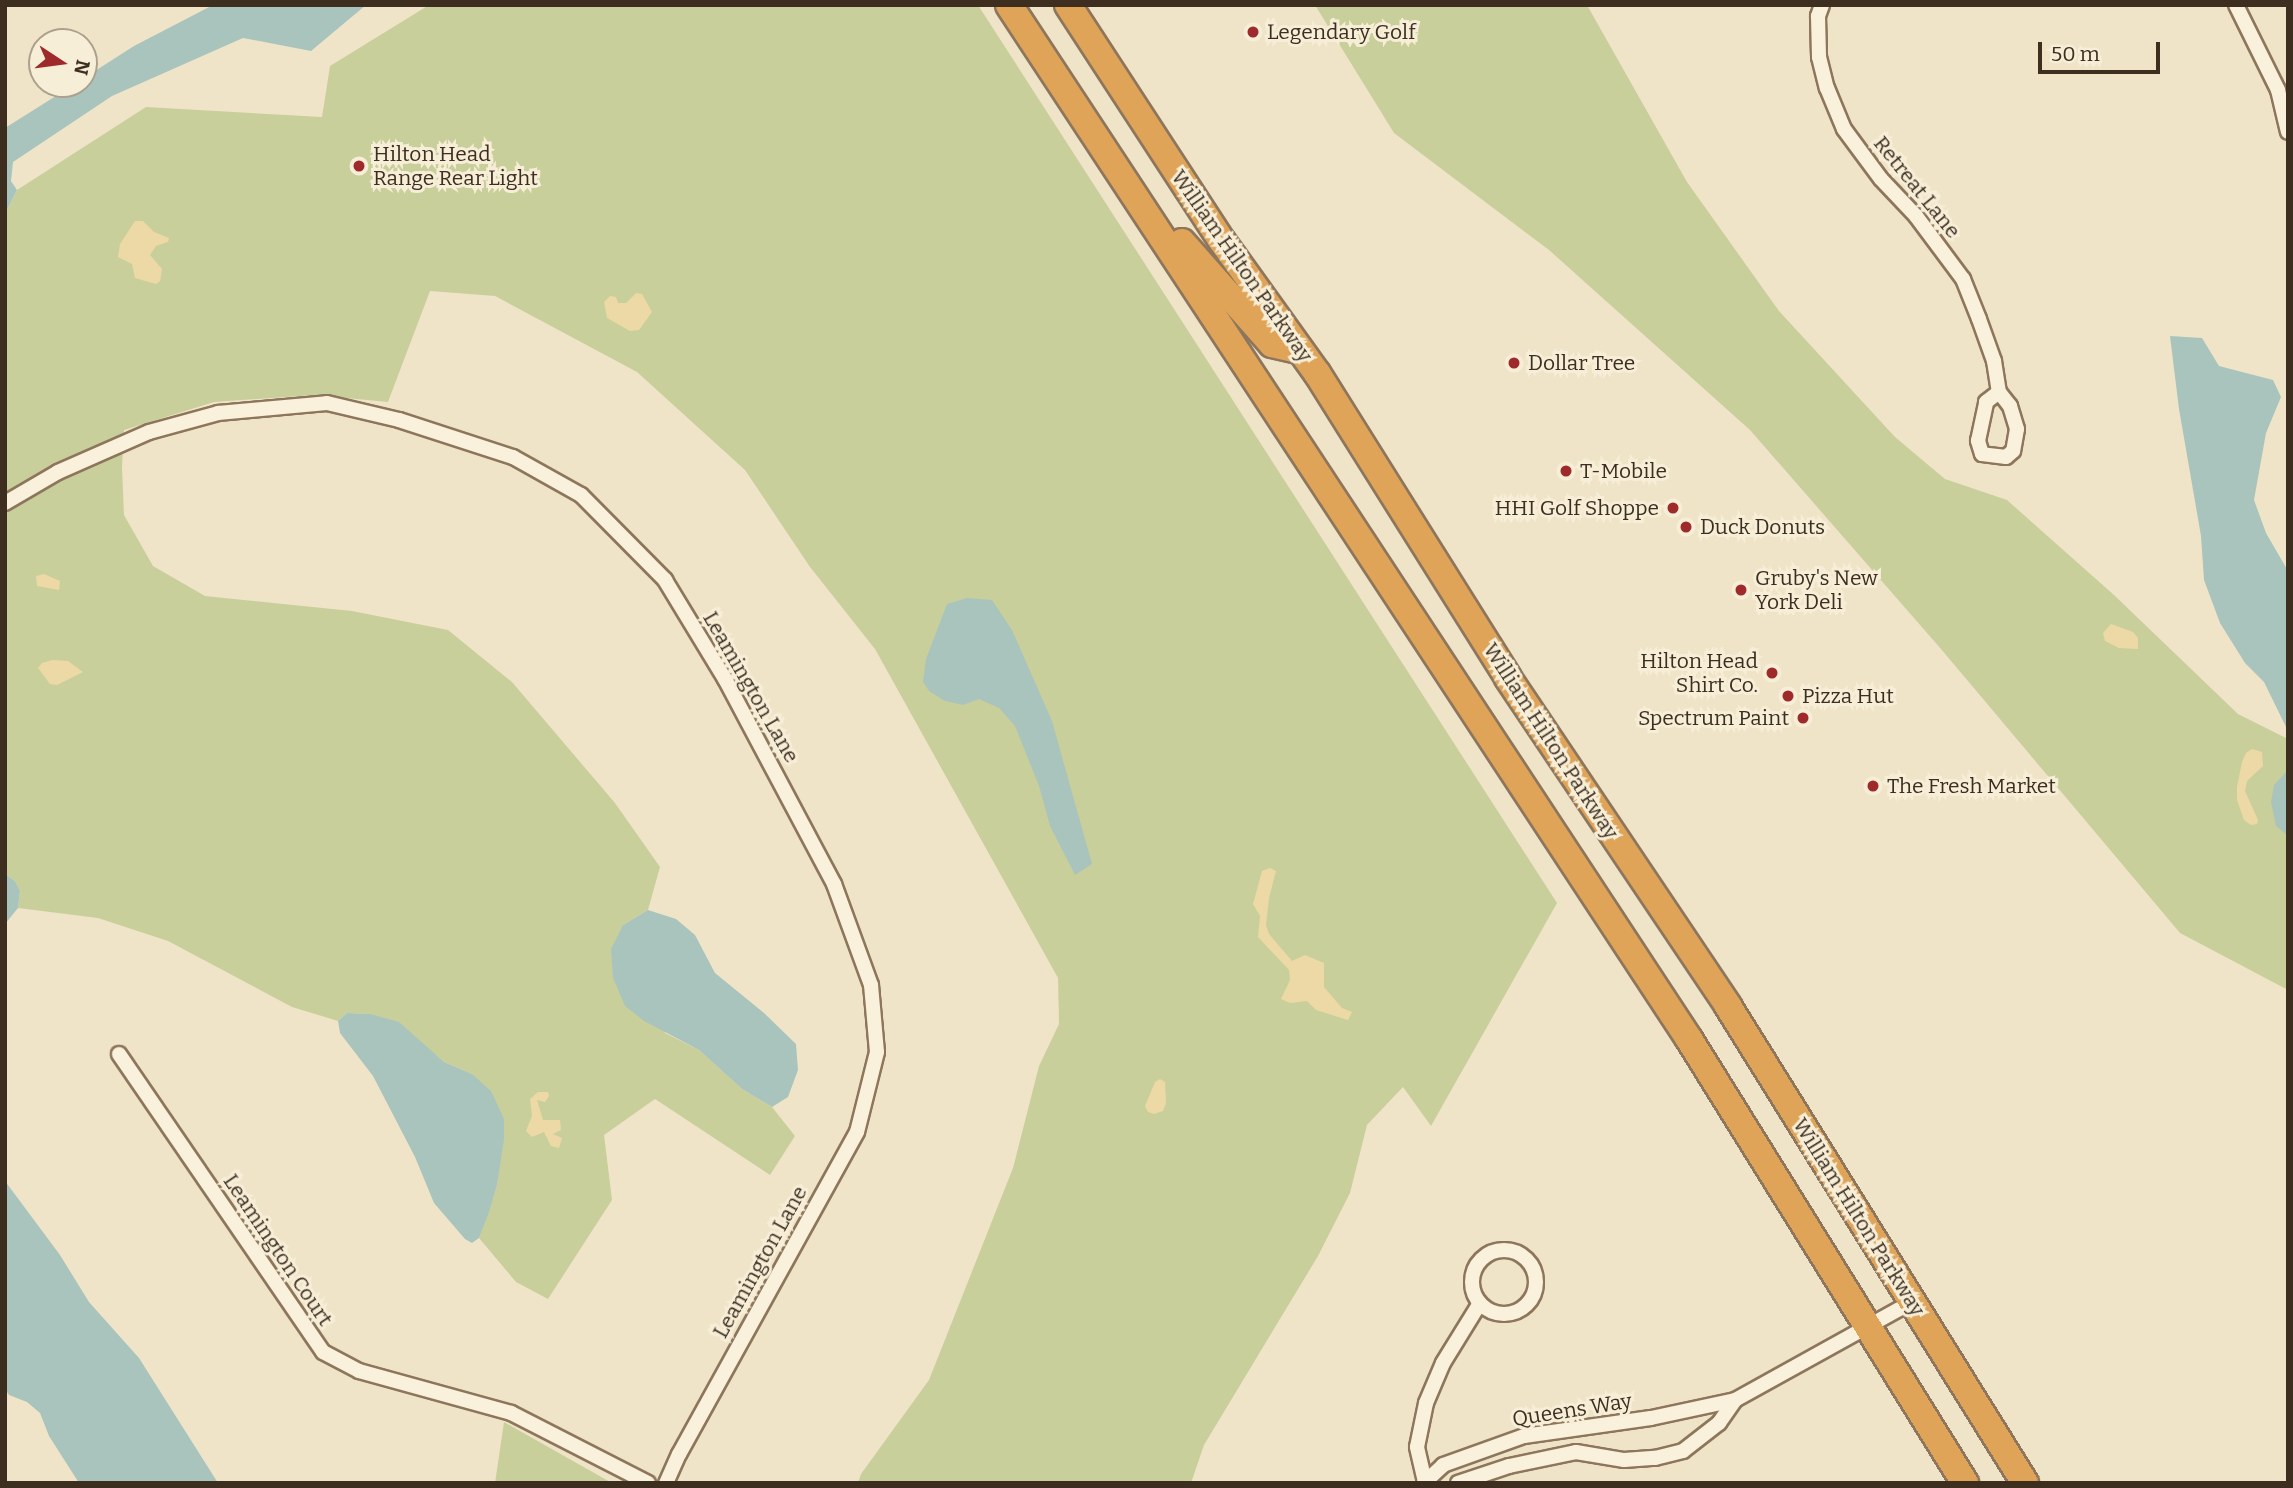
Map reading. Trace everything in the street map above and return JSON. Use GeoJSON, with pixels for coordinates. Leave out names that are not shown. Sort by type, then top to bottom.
{"type":"FeatureCollection","features":[{"type":"Feature","properties":{"kind":"highway"},"geometry":{"type":"LineString","coordinates":[[1009,5],[1689,1039],[1965,1483]]}},
{"type":"Feature","properties":{"kind":"highway","name":"William Hilton Parkway"},"geometry":{"type":"LineString","coordinates":[[1068,5],[1222,242],[1317,373],[1508,678],[1728,1006],[2025,1483]]}},
{"type":"Feature","properties":{"kind":"highway"},"geometry":{"type":"LineString","coordinates":[[1123,176],[1272,344],[1299,350]]}},
{"type":"Feature","properties":{"kind":"street","name":"Retreat Lane"},"geometry":{"type":"LineString","coordinates":[[1822,5],[1818,16],[1819,57],[1827,88],[1844,129],[1881,179],[1916,216],[1963,279],[1994,361],[1999,392]]}},
{"type":"Feature","properties":{"kind":"street"},"geometry":{"type":"LineString","coordinates":[[2236,5],[2278,90],[2288,132]]}},
{"type":"Feature","properties":{"kind":"street","name":"Leamington Lane"},"geometry":{"type":"LineString","coordinates":[[5,503],[58,472],[149,432],[218,413],[327,403],[400,421],[513,457],[581,495],[665,580],[725,679],[834,884],[871,985],[877,1052],[857,1132],[679,1454],[666,1483]]}},
{"type":"Feature","properties":{"kind":"street","name":"Leamington Court"},"geometry":{"type":"LineString","coordinates":[[119,1054],[323,1352],[359,1371],[511,1413],[648,1483]]}},
{"type":"Feature","properties":{"kind":"street"},"geometry":{"type":"LineString","coordinates":[[1507,1250],[1519,1253],[1529,1261],[1536,1284],[1525,1306],[1514,1313],[1502,1314],[1490,1311],[1480,1303],[1472,1280],[1483,1258],[1494,1251],[1507,1250]]}},
{"type":"Feature","properties":{"kind":"street","name":"Queens Way"},"geometry":{"type":"LineString","coordinates":[[1426,1483],[1443,1465],[1524,1436],[1651,1418],[1735,1400],[1912,1302]]}},
{"type":"Feature","properties":{"kind":"street"},"geometry":{"type":"LineString","coordinates":[[1426,1483],[1418,1447],[1426,1403],[1443,1363],[1480,1303]]}},
{"type":"Feature","properties":{"kind":"street","name":"Queens Way"},"geometry":{"type":"LineString","coordinates":[[1458,1483],[1509,1466],[1576,1452],[1624,1460],[1656,1458],[1683,1451],[1719,1423],[1735,1400]]}},
{"type":"Feature","properties":{"kind":"green space"},"geometry":{"type":"Polygon","coordinates":[[[429,5],[978,5],[1557,903],[1431,1126],[1403,1087],[1367,1125],[1350,1193],[1318,1256],[1204,1445],[1191,1483],[858,1483],[861,1474],[929,1380],[1013,1168],[1039,1066],[1059,1024],[1058,978],[875,649],[810,567],[745,470],[637,372],[495,296],[430,291],[388,402],[315,395],[214,402],[124,430],[124,515],[153,566],[205,596],[352,611],[448,630],[512,682],[615,803],[660,867],[648,910],[623,925],[665,1033],[699,1050],[742,1089],[772,1107],[795,1136],[770,1175],[655,1099],[604,1135],[612,1200],[548,1299],[516,1282],[479,1238],[497,1185],[504,1119],[472,1074],[444,1062],[422,1044],[370,1014],[347,1013],[338,1021],[292,1007],[168,941],[98,918],[18,908],[20,891],[15,881],[5,874],[5,214],[17,190],[146,107],[322,117],[330,66],[429,5]]]}},
{"type":"Feature","properties":{"kind":"green space"},"geometry":{"type":"Polygon","coordinates":[[[1315,5],[1587,5],[1687,182],[1779,311],[1895,437],[1945,479],[2007,500],[2114,595],[2238,714],[2288,739],[2288,990],[2180,933],[1941,649],[1750,430],[1549,250],[1394,133],[1315,5]]]}},
{"type":"Feature","properties":{"kind":"green space"},"geometry":{"type":"Polygon","coordinates":[[[504,1422],[612,1483],[495,1483],[504,1422]]]}},
{"type":"Feature","properties":{"kind":"sand"},"geometry":{"type":"Polygon","coordinates":[[[135,221],[143,221],[154,232],[169,238],[168,242],[156,246],[150,255],[162,269],[160,281],[156,284],[135,278],[132,264],[118,257],[120,244],[135,221]]]}},
{"type":"Feature","properties":{"kind":"sand"},"geometry":{"type":"Polygon","coordinates":[[[636,293],[642,294],[652,312],[639,330],[630,331],[607,318],[604,302],[610,296],[616,297],[618,303],[626,303],[636,293]]]}},
{"type":"Feature","properties":{"kind":"sand"},"geometry":{"type":"Polygon","coordinates":[[[44,574],[60,581],[59,590],[37,586],[36,576],[44,574]]]}},
{"type":"Feature","properties":{"kind":"sand"},"geometry":{"type":"Polygon","coordinates":[[[2111,624],[2133,632],[2138,638],[2138,649],[2119,648],[2105,641],[2103,633],[2111,624]]]}},
{"type":"Feature","properties":{"kind":"sand"},"geometry":{"type":"Polygon","coordinates":[[[52,660],[68,661],[83,672],[57,685],[50,684],[38,668],[42,663],[52,660]]]}},
{"type":"Feature","properties":{"kind":"sand"},"geometry":{"type":"Polygon","coordinates":[[[2252,749],[2262,752],[2263,766],[2247,781],[2245,791],[2258,820],[2257,824],[2251,825],[2244,820],[2237,800],[2237,787],[2242,762],[2246,753],[2252,749]]]}},
{"type":"Feature","properties":{"kind":"sand"},"geometry":{"type":"Polygon","coordinates":[[[1270,868],[1276,871],[1266,925],[1269,934],[1292,961],[1305,955],[1324,963],[1324,987],[1342,1008],[1352,1012],[1348,1020],[1316,1010],[1307,1001],[1290,1003],[1281,999],[1290,980],[1289,970],[1258,937],[1260,916],[1253,904],[1262,871],[1270,868]]]}},
{"type":"Feature","properties":{"kind":"sand"},"geometry":{"type":"Polygon","coordinates":[[[1160,1079],[1165,1082],[1166,1103],[1163,1111],[1154,1114],[1148,1112],[1145,1106],[1155,1082],[1160,1079]]]}},
{"type":"Feature","properties":{"kind":"sand"},"geometry":{"type":"Polygon","coordinates":[[[538,1092],[548,1092],[549,1096],[545,1102],[537,1100],[543,1120],[560,1120],[561,1130],[553,1134],[562,1138],[559,1148],[551,1146],[544,1132],[532,1137],[526,1131],[532,1116],[530,1099],[538,1092]]]}},
{"type":"Feature","properties":{"kind":"water"},"geometry":{"type":"Polygon","coordinates":[[[213,5],[366,5],[311,51],[243,38],[112,96],[13,162],[11,181],[17,190],[5,214],[5,128],[53,98],[98,98],[98,69],[134,46],[213,5]]]}},
{"type":"Feature","properties":{"kind":"water"},"geometry":{"type":"Polygon","coordinates":[[[2170,336],[2202,338],[2219,366],[2273,380],[2281,397],[2266,433],[2254,500],[2266,533],[2288,571],[2288,731],[2264,682],[2245,663],[2220,623],[2204,580],[2201,536],[2179,409],[2170,336]]]}},
{"type":"Feature","properties":{"kind":"water"},"geometry":{"type":"Polygon","coordinates":[[[967,598],[992,600],[1012,630],[1052,721],[1092,864],[1075,875],[1050,826],[1039,786],[1015,726],[999,708],[979,699],[963,705],[945,701],[929,691],[923,682],[926,659],[947,604],[967,598]]]}},
{"type":"Feature","properties":{"kind":"water"},"geometry":{"type":"Polygon","coordinates":[[[2288,770],[2288,836],[2276,826],[2271,802],[2274,785],[2288,770]]]}},
{"type":"Feature","properties":{"kind":"water"},"geometry":{"type":"Polygon","coordinates":[[[5,874],[15,881],[20,891],[18,908],[5,924],[5,874]]]}},
{"type":"Feature","properties":{"kind":"water"},"geometry":{"type":"Polygon","coordinates":[[[648,910],[676,919],[695,935],[715,973],[764,1013],[796,1044],[798,1070],[788,1097],[772,1107],[742,1089],[699,1050],[644,1021],[625,1006],[613,978],[611,949],[623,925],[648,910]]]}},
{"type":"Feature","properties":{"kind":"water"},"geometry":{"type":"Polygon","coordinates":[[[347,1013],[370,1014],[399,1022],[444,1062],[472,1074],[491,1091],[504,1119],[504,1139],[497,1185],[489,1212],[479,1238],[472,1243],[465,1239],[434,1203],[415,1157],[373,1076],[340,1033],[338,1021],[347,1013]]]}},
{"type":"Feature","properties":{"kind":"water"},"geometry":{"type":"Polygon","coordinates":[[[5,1181],[60,1255],[89,1302],[139,1358],[218,1483],[79,1483],[49,1436],[40,1413],[27,1402],[9,1395],[5,1389],[5,1181]]]}},
{"type":"Feature","properties":{"kind":"place","name":"Legendary Golf"},"geometry":{"type":"Point","coordinates":[1253,32]}},
{"type":"Feature","properties":{"kind":"place","name":"Hilton Head Range Rear Light"},"geometry":{"type":"Point","coordinates":[359,166]}},
{"type":"Feature","properties":{"kind":"place","name":"Dollar Tree"},"geometry":{"type":"Point","coordinates":[1514,363]}},
{"type":"Feature","properties":{"kind":"place","name":"T-Mobile"},"geometry":{"type":"Point","coordinates":[1566,471]}},
{"type":"Feature","properties":{"kind":"place","name":"HHI Golf Shoppe"},"geometry":{"type":"Point","coordinates":[1673,508]}},
{"type":"Feature","properties":{"kind":"place","name":"Duck Donuts"},"geometry":{"type":"Point","coordinates":[1686,527]}},
{"type":"Feature","properties":{"kind":"place","name":"Gruby's New York Deli"},"geometry":{"type":"Point","coordinates":[1741,590]}},
{"type":"Feature","properties":{"kind":"place","name":"Hilton Head Shirt Co."},"geometry":{"type":"Point","coordinates":[1772,673]}},
{"type":"Feature","properties":{"kind":"place","name":"Pizza Hut"},"geometry":{"type":"Point","coordinates":[1788,696]}},
{"type":"Feature","properties":{"kind":"place","name":"Spectrum Paint"},"geometry":{"type":"Point","coordinates":[1803,718]}},
{"type":"Feature","properties":{"kind":"place","name":"The Fresh Market"},"geometry":{"type":"Point","coordinates":[1873,786]}}]}
